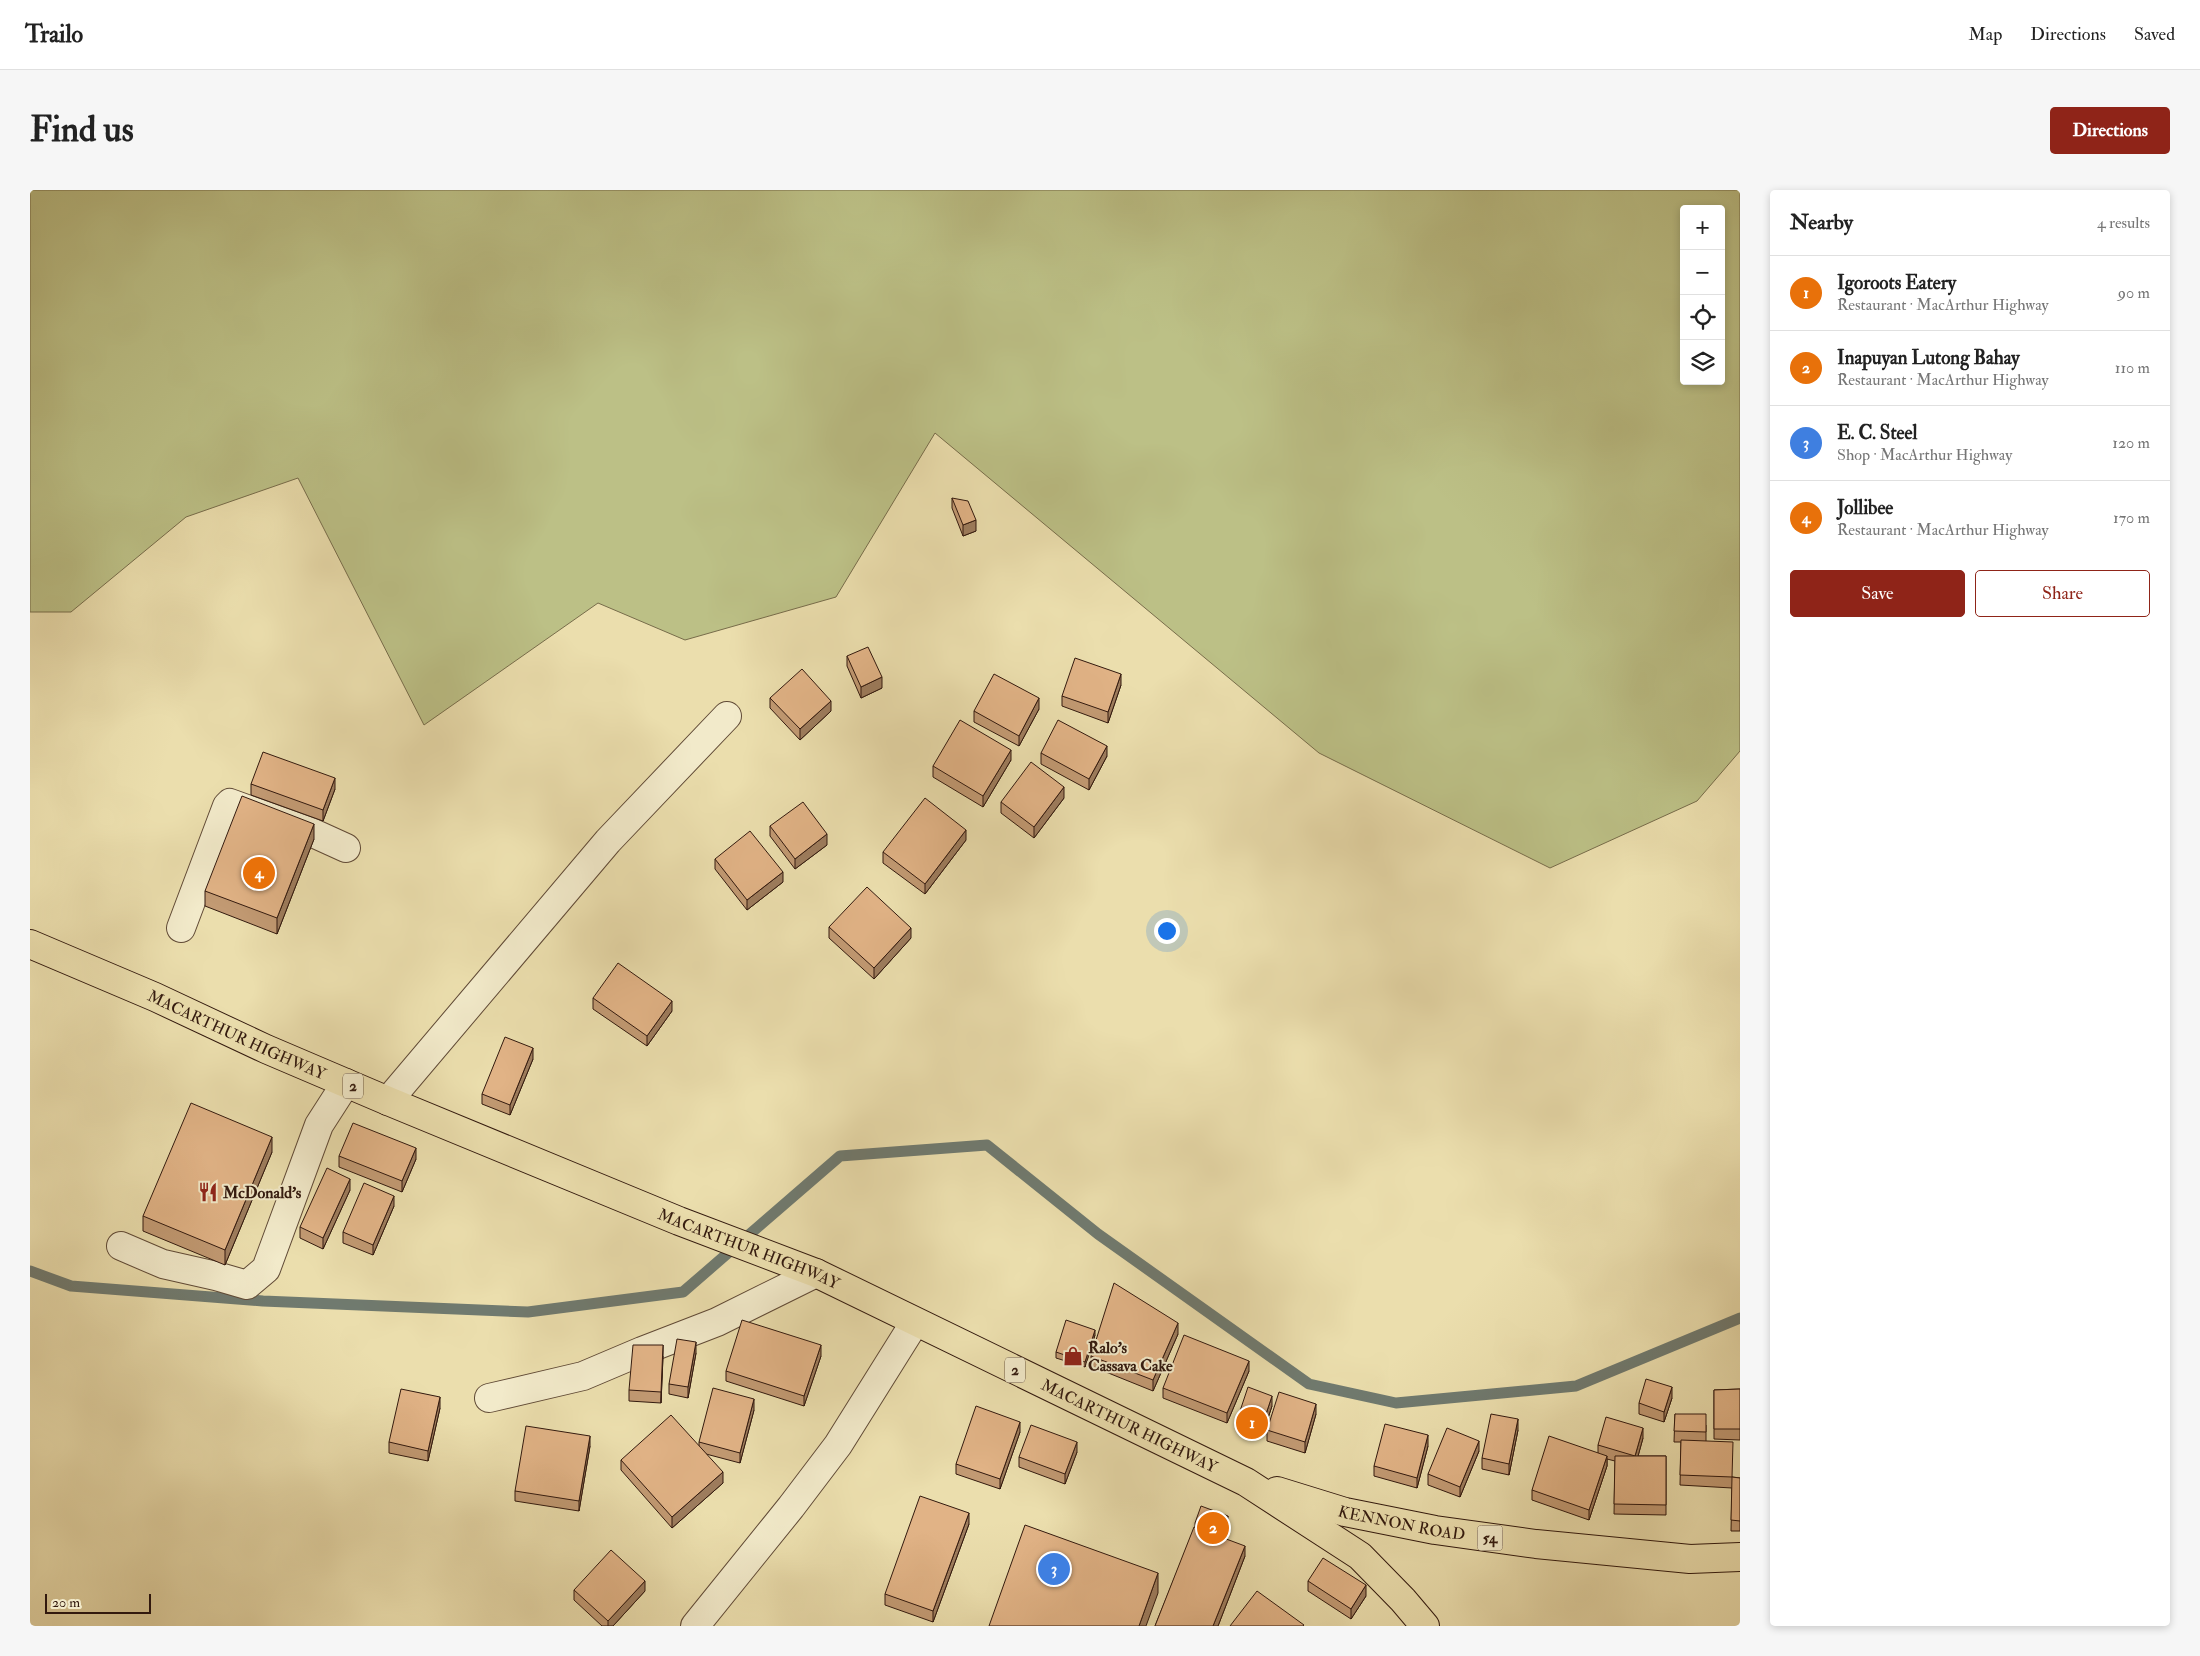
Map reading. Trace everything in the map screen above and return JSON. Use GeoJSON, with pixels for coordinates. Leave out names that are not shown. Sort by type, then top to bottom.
{"type":"FeatureCollection","features":[{"type":"Feature","properties":{"kind":"highway","name":"MACARTHUR HIGHWAY"},"geometry":{"type":"LineString","coordinates":[[30,944],[388,1101],[678,1221],[816,1272],[1246,1482],[1360,1556],[1403,1600],[1425,1626]]}},
{"type":"Feature","properties":{"kind":"highway","name":"KENNON ROAD"},"geometry":{"type":"LineString","coordinates":[[1246,1482],[1345,1512],[1435,1530],[1536,1544],[1690,1559],[1740,1557]]}},
{"type":"Feature","properties":{"kind":"street"},"geometry":{"type":"LineString","coordinates":[[388,1101],[608,841],[727,716]]}},
{"type":"Feature","properties":{"kind":"street"},"geometry":{"type":"LineString","coordinates":[[181,928],[227,806],[230,803],[312,833],[346,848]]}},
{"type":"Feature","properties":{"kind":"street"},"geometry":{"type":"LineString","coordinates":[[121,1246],[163,1264],[248,1285],[266,1269],[319,1125],[346,1083]]}},
{"type":"Feature","properties":{"kind":"street"},"geometry":{"type":"LineString","coordinates":[[488,1398],[584,1376],[717,1322],[816,1272]]}},
{"type":"Feature","properties":{"kind":"street"},"geometry":{"type":"LineString","coordinates":[[694,1626],[791,1507],[838,1445],[916,1322]]}},
{"type":"Feature","properties":{"kind":"green space"},"geometry":{"type":"Polygon","coordinates":[[[30,190],[1740,190],[1740,751],[1697,801],[1550,868],[1319,753],[935,433],[836,597],[685,640],[598,603],[424,725],[298,478],[186,517],[71,612],[30,612],[30,190]]]}},
{"type":"Feature","properties":{"kind":"building"},"geometry":{"type":"Polygon","coordinates":[[[952,498],[968,501],[976,520],[963,525],[952,498]]]}},
{"type":"Feature","properties":{"kind":"building"},"geometry":{"type":"Polygon","coordinates":[[[868,647],[882,677],[861,687],[847,656],[868,647]]]}},
{"type":"Feature","properties":{"kind":"building"},"geometry":{"type":"Polygon","coordinates":[[[1075,658],[1121,674],[1108,712],[1062,696],[1075,658]]]}},
{"type":"Feature","properties":{"kind":"building"},"geometry":{"type":"Polygon","coordinates":[[[802,669],[831,701],[800,729],[770,698],[802,669]]]}},
{"type":"Feature","properties":{"kind":"building"},"geometry":{"type":"Polygon","coordinates":[[[994,674],[1039,698],[1019,736],[974,711],[994,674]]]}},
{"type":"Feature","properties":{"kind":"building"},"geometry":{"type":"Polygon","coordinates":[[[960,720],[1011,750],[983,796],[933,766],[960,720]]]}},
{"type":"Feature","properties":{"kind":"building"},"geometry":{"type":"Polygon","coordinates":[[[1058,720],[1107,746],[1089,779],[1041,753],[1058,720]]]}},
{"type":"Feature","properties":{"kind":"building"},"geometry":{"type":"Polygon","coordinates":[[[263,752],[335,778],[323,810],[251,784],[263,752]]]}},
{"type":"Feature","properties":{"kind":"building"},"geometry":{"type":"Polygon","coordinates":[[[1031,762],[1064,787],[1034,827],[1001,802],[1031,762]]]}},
{"type":"Feature","properties":{"kind":"building"},"geometry":{"type":"Polygon","coordinates":[[[242,796],[314,824],[277,918],[205,891],[242,796]]]}},
{"type":"Feature","properties":{"kind":"building"},"geometry":{"type":"Polygon","coordinates":[[[925,798],[966,830],[925,884],[883,852],[925,798]]]}},
{"type":"Feature","properties":{"kind":"building"},"geometry":{"type":"Polygon","coordinates":[[[803,802],[827,834],[795,859],[770,826],[803,802]]]}},
{"type":"Feature","properties":{"kind":"building"},"geometry":{"type":"Polygon","coordinates":[[[750,831],[783,872],[747,900],[715,859],[750,831]]]}},
{"type":"Feature","properties":{"kind":"building"},"geometry":{"type":"Polygon","coordinates":[[[867,887],[911,928],[874,968],[829,927],[867,887]]]}},
{"type":"Feature","properties":{"kind":"building"},"geometry":{"type":"Polygon","coordinates":[[[618,963],[672,1001],[647,1036],[593,998],[618,963]]]}},
{"type":"Feature","properties":{"kind":"building"},"geometry":{"type":"Polygon","coordinates":[[[505,1037],[533,1048],[510,1105],[482,1094],[505,1037]]]}},
{"type":"Feature","properties":{"kind":"building","name":"McDonald's"},"geometry":{"type":"Polygon","coordinates":[[[191,1103],[272,1137],[225,1250],[143,1216],[191,1103]]]}},
{"type":"Feature","properties":{"kind":"building"},"geometry":{"type":"Polygon","coordinates":[[[353,1123],[416,1148],[402,1181],[339,1156],[353,1123]]]}},
{"type":"Feature","properties":{"kind":"building"},"geometry":{"type":"Polygon","coordinates":[[[327,1168],[350,1179],[323,1238],[300,1227],[327,1168]]]}},
{"type":"Feature","properties":{"kind":"building"},"geometry":{"type":"Polygon","coordinates":[[[364,1183],[394,1196],[373,1245],[343,1232],[364,1183]]]}},
{"type":"Feature","properties":{"kind":"building"},"geometry":{"type":"Polygon","coordinates":[[[1114,1283],[1178,1323],[1153,1380],[1091,1356],[1114,1283]]]}},
{"type":"Feature","properties":{"kind":"building"},"geometry":{"type":"Polygon","coordinates":[[[742,1320],[821,1345],[804,1396],[726,1371],[742,1320]]]}},
{"type":"Feature","properties":{"kind":"building"},"geometry":{"type":"Polygon","coordinates":[[[1066,1320],[1095,1330],[1085,1362],[1056,1352],[1066,1320]]]}},
{"type":"Feature","properties":{"kind":"building"},"geometry":{"type":"Polygon","coordinates":[[[1184,1335],[1249,1361],[1227,1413],[1163,1388],[1184,1335]]]}},
{"type":"Feature","properties":{"kind":"building"},"geometry":{"type":"Polygon","coordinates":[[[677,1339],[696,1342],[688,1387],[669,1384],[677,1339]]]}},
{"type":"Feature","properties":{"kind":"building"},"geometry":{"type":"Polygon","coordinates":[[[633,1345],[663,1345],[661,1392],[629,1390],[633,1345]]]}},
{"type":"Feature","properties":{"kind":"building"},"geometry":{"type":"Polygon","coordinates":[[[1646,1379],[1672,1387],[1664,1412],[1639,1403],[1646,1379]]]}},
{"type":"Feature","properties":{"kind":"building"},"geometry":{"type":"Polygon","coordinates":[[[1248,1387],[1272,1396],[1263,1423],[1239,1414],[1248,1387]]]}},
{"type":"Feature","properties":{"kind":"building"},"geometry":{"type":"Polygon","coordinates":[[[713,1388],[754,1399],[740,1453],[699,1442],[713,1388]]]}},
{"type":"Feature","properties":{"kind":"building"},"geometry":{"type":"Polygon","coordinates":[[[401,1389],[440,1397],[428,1451],[389,1442],[401,1389]]]}},
{"type":"Feature","properties":{"kind":"building"},"geometry":{"type":"Polygon","coordinates":[[[1740,1389],[1740,1429],[1714,1429],[1714,1390],[1740,1389]]]}},
{"type":"Feature","properties":{"kind":"building"},"geometry":{"type":"Polygon","coordinates":[[[1279,1392],[1316,1404],[1305,1442],[1267,1430],[1279,1392]]]}},
{"type":"Feature","properties":{"kind":"building"},"geometry":{"type":"Polygon","coordinates":[[[976,1406],[1020,1422],[1000,1479],[956,1464],[976,1406]]]}},
{"type":"Feature","properties":{"kind":"building"},"geometry":{"type":"Polygon","coordinates":[[[1491,1414],[1518,1419],[1509,1464],[1482,1458],[1491,1414]]]}},
{"type":"Feature","properties":{"kind":"building"},"geometry":{"type":"Polygon","coordinates":[[[1675,1414],[1706,1414],[1706,1432],[1674,1431],[1675,1414]]]}},
{"type":"Feature","properties":{"kind":"building"},"geometry":{"type":"Polygon","coordinates":[[[671,1415],[723,1472],[672,1517],[621,1460],[671,1415]]]}},
{"type":"Feature","properties":{"kind":"building"},"geometry":{"type":"Polygon","coordinates":[[[1606,1417],[1643,1428],[1635,1456],[1598,1445],[1606,1417]]]}},
{"type":"Feature","properties":{"kind":"building"},"geometry":{"type":"Polygon","coordinates":[[[1385,1424],[1428,1435],[1417,1478],[1374,1466],[1385,1424]]]}},
{"type":"Feature","properties":{"kind":"building"},"geometry":{"type":"Polygon","coordinates":[[[1031,1425],[1077,1442],[1065,1474],[1019,1457],[1031,1425]]]}},
{"type":"Feature","properties":{"kind":"building"},"geometry":{"type":"Polygon","coordinates":[[[526,1426],[590,1436],[579,1501],[515,1491],[526,1426]]]}},
{"type":"Feature","properties":{"kind":"building"},"geometry":{"type":"Polygon","coordinates":[[[1447,1428],[1479,1441],[1460,1487],[1428,1474],[1447,1428]]]}},
{"type":"Feature","properties":{"kind":"building"},"geometry":{"type":"Polygon","coordinates":[[[1549,1436],[1607,1456],[1589,1510],[1532,1490],[1549,1436]]]}},
{"type":"Feature","properties":{"kind":"building"},"geometry":{"type":"Polygon","coordinates":[[[1681,1440],[1733,1442],[1732,1477],[1680,1475],[1681,1440]]]}},
{"type":"Feature","properties":{"kind":"building"},"geometry":{"type":"Polygon","coordinates":[[[1615,1456],[1666,1456],[1666,1505],[1614,1504],[1615,1456]]]}},
{"type":"Feature","properties":{"kind":"building"},"geometry":{"type":"Polygon","coordinates":[[[1732,1477],[1740,1478],[1740,1521],[1731,1520],[1732,1477]]]}},
{"type":"Feature","properties":{"kind":"building"},"geometry":{"type":"Polygon","coordinates":[[[920,1496],[969,1513],[933,1611],[885,1594],[920,1496]]]}},
{"type":"Feature","properties":{"kind":"building"},"geometry":{"type":"Polygon","coordinates":[[[1201,1506],[1228,1516],[1222,1533],[1195,1523],[1201,1506]]]}},
{"type":"Feature","properties":{"kind":"building"},"geometry":{"type":"Polygon","coordinates":[[[1025,1525],[1158,1573],[1139,1626],[989,1626],[1025,1525]]]}},
{"type":"Feature","properties":{"kind":"building"},"geometry":{"type":"Polygon","coordinates":[[[1194,1527],[1245,1546],[1213,1626],[1155,1626],[1194,1527]]]}},
{"type":"Feature","properties":{"kind":"building"},"geometry":{"type":"Polygon","coordinates":[[[611,1550],[645,1581],[608,1621],[574,1590],[611,1550]]]}},
{"type":"Feature","properties":{"kind":"building"},"geometry":{"type":"Polygon","coordinates":[[[1323,1558],[1366,1585],[1351,1609],[1308,1581],[1323,1558]]]}},
{"type":"Feature","properties":{"kind":"building"},"geometry":{"type":"Polygon","coordinates":[[[1257,1591],[1304,1625],[1230,1626],[1257,1591]]]}},
{"type":"Feature","properties":{"kind":"waterway"},"geometry":{"type":"LineString","coordinates":[[30,1271],[71,1286],[263,1301],[528,1312],[683,1292],[840,1156],[987,1145],[1098,1234],[1309,1384],[1396,1403],[1576,1386],[1740,1318]]}},
{"type":"Feature","properties":{"kind":"place","name":"Jollibee"},"geometry":{"type":"Point","coordinates":[259,873]}},
{"type":"Feature","properties":{"kind":"place","name":"McDonald's"},"geometry":{"type":"Point","coordinates":[208,1192]}},
{"type":"Feature","properties":{"kind":"place","name":"Ralo's Cassava Cake"},"geometry":{"type":"Point","coordinates":[1073,1356]}},
{"type":"Feature","properties":{"kind":"place","name":"Igoroots Eatery"},"geometry":{"type":"Point","coordinates":[1252,1423]}},
{"type":"Feature","properties":{"kind":"place","name":"Inapuyan Lutong Bahay"},"geometry":{"type":"Point","coordinates":[1213,1528]}},
{"type":"Feature","properties":{"kind":"place","name":"E. C. Steel"},"geometry":{"type":"Point","coordinates":[1054,1569]}}]}
